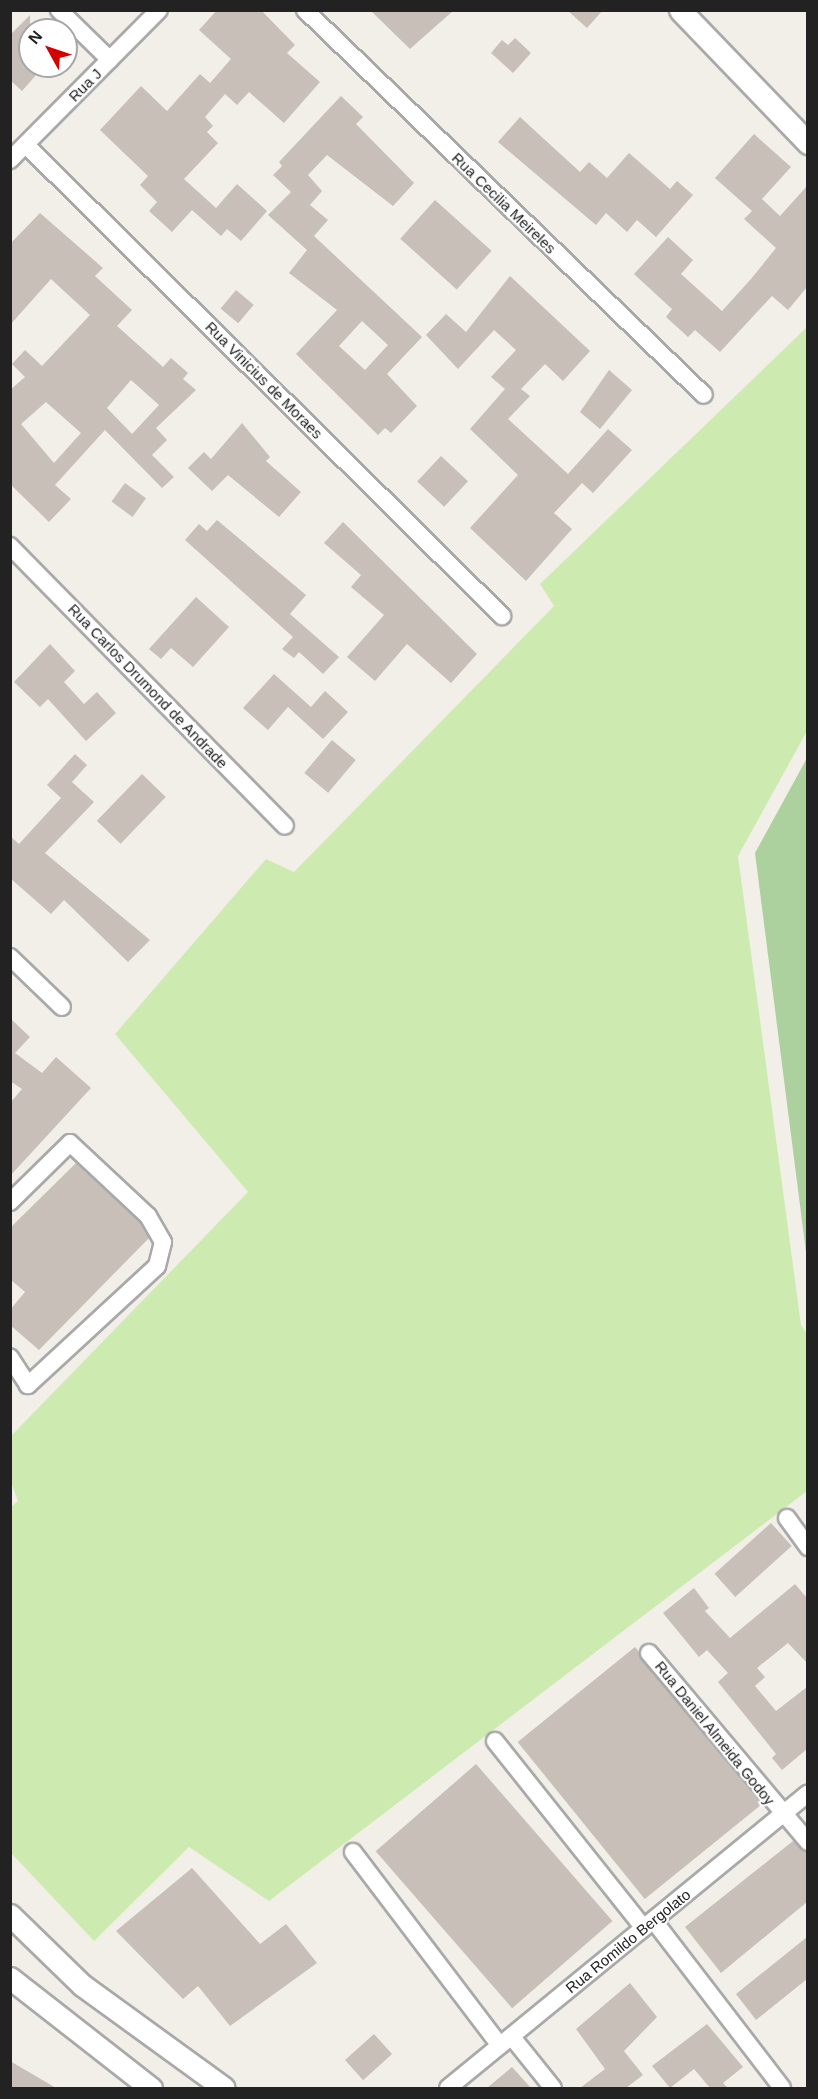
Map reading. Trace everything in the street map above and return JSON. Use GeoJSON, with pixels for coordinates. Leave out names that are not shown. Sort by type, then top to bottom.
{"type":"FeatureCollection","features":[{"type":"Feature","properties":{"kind":"street"},"geometry":{"type":"LineString","coordinates":[[59,10],[110,60]]}},
{"type":"Feature","properties":{"kind":"street","name":"Rua J"},"geometry":{"type":"LineString","coordinates":[[10,160],[159,10]]}},
{"type":"Feature","properties":{"kind":"street","name":"Rua Cecilia Meireles"},"geometry":{"type":"LineString","coordinates":[[305,10],[704,395]]}},
{"type":"Feature","properties":{"kind":"street"},"geometry":{"type":"LineString","coordinates":[[680,10],[807,143]]}},
{"type":"Feature","properties":{"kind":"street","name":"Rua Vinicius de Moraes"},"geometry":{"type":"LineString","coordinates":[[26,145],[502,616]]}},
{"type":"Feature","properties":{"kind":"street","name":"Rua Carlos Drumond de Andrade"},"geometry":{"type":"LineString","coordinates":[[10,546],[285,826]]}},
{"type":"Feature","properties":{"kind":"street"},"geometry":{"type":"LineString","coordinates":[[10,957],[62,1007]]}},
{"type":"Feature","properties":{"kind":"street"},"geometry":{"type":"LineString","coordinates":[[10,1202],[70,1143],[148,1216],[163,1242],[157,1266],[28,1385],[10,1358]]}},
{"type":"Feature","properties":{"kind":"street"},"geometry":{"type":"LineString","coordinates":[[787,1518],[807,1547]]}},
{"type":"Feature","properties":{"kind":"street","name":"Rua Daniel Almeida Godoy"},"geometry":{"type":"LineString","coordinates":[[649,1653],[807,1842]]}},
{"type":"Feature","properties":{"kind":"street"},"geometry":{"type":"LineString","coordinates":[[495,1742],[782,2088]]}},
{"type":"Feature","properties":{"kind":"street","name":"Rua Romildo Bergolato"},"geometry":{"type":"LineString","coordinates":[[448,2088],[807,1793]]}},
{"type":"Feature","properties":{"kind":"street"},"geometry":{"type":"LineString","coordinates":[[353,1852],[506,2042],[553,2088]]}},
{"type":"Feature","properties":{"kind":"street"},"geometry":{"type":"LineString","coordinates":[[10,1915],[82,1984],[224,2088]]}},
{"type":"Feature","properties":{"kind":"street"},"geometry":{"type":"LineString","coordinates":[[10,1978],[151,2088]]}},
{"type":"Feature","properties":{"kind":"green space"},"geometry":{"type":"Polygon","coordinates":[[[807,327],[807,731],[738,856],[801,1325],[807,1334],[807,1491],[269,1901],[189,1847],[94,1941],[11,1853],[10,1508],[18,1501],[11,1482],[11,1436],[248,1192],[115,1034],[266,859],[294,872],[554,606],[540,584],[807,327]]]}},
{"type":"Feature","properties":{"kind":"green space"},"geometry":{"type":"Polygon","coordinates":[[[807,758],[807,1260],[755,853],[807,758]]]}},
{"type":"Feature","properties":{"kind":"building"},"geometry":{"type":"Polygon","coordinates":[[[217,10],[261,10],[295,45],[287,53],[320,82],[284,123],[249,92],[237,105],[225,94],[205,117],[213,126],[207,132],[218,143],[184,179],[216,208],[237,184],[267,211],[241,241],[227,229],[221,236],[192,210],[172,232],[149,211],[157,202],[140,185],[148,176],[100,130],[141,86],[167,111],[200,74],[210,83],[231,59],[199,30],[217,10]]]}},
{"type":"Feature","properties":{"kind":"building"},"geometry":{"type":"Polygon","coordinates":[[[370,10],[454,10],[410,49],[370,10]]]}},
{"type":"Feature","properties":{"kind":"building"},"geometry":{"type":"Polygon","coordinates":[[[567,10],[603,10],[587,28],[567,10]]]}},
{"type":"Feature","properties":{"kind":"building"},"geometry":{"type":"Polygon","coordinates":[[[18,27],[18,78],[33,78],[22,91],[10,80],[10,35],[18,27]]]}},
{"type":"Feature","properties":{"kind":"building"},"geometry":{"type":"Polygon","coordinates":[[[515,38],[531,53],[513,73],[491,53],[502,40],[508,45],[515,38]]]}},
{"type":"Feature","properties":{"kind":"building"},"geometry":{"type":"Polygon","coordinates":[[[341,96],[363,117],[356,124],[414,183],[393,206],[327,155],[308,175],[322,191],[310,205],[328,220],[314,236],[422,337],[387,374],[417,406],[391,433],[385,428],[378,435],[296,354],[337,310],[289,273],[307,250],[268,215],[291,192],[273,175],[282,166],[279,162],[341,96]],[[362,321],[339,346],[365,370],[388,345],[362,321]]]}},
{"type":"Feature","properties":{"kind":"building"},"geometry":{"type":"Polygon","coordinates":[[[520,117],[580,172],[589,162],[607,178],[629,153],[670,189],[677,181],[693,195],[656,237],[637,220],[627,232],[606,213],[596,225],[498,142],[520,117]]]}},
{"type":"Feature","properties":{"kind":"building"},"geometry":{"type":"Polygon","coordinates":[[[754,134],[791,167],[762,199],[780,216],[807,186],[807,287],[788,310],[772,296],[720,352],[695,330],[688,337],[666,317],[672,309],[634,274],[668,237],[693,260],[681,274],[722,311],[751,279],[776,248],[744,219],[752,211],[715,178],[754,134]]]}},
{"type":"Feature","properties":{"kind":"building"},"geometry":{"type":"Polygon","coordinates":[[[435,200],[491,251],[457,289],[400,239],[435,200]]]}},
{"type":"Feature","properties":{"kind":"building"},"geometry":{"type":"Polygon","coordinates":[[[40,213],[103,268],[95,276],[132,310],[117,326],[163,367],[171,358],[188,373],[183,379],[196,390],[156,428],[167,440],[152,455],[174,477],[162,488],[105,430],[55,485],[71,499],[49,522],[10,484],[10,390],[25,377],[12,364],[25,350],[42,366],[90,315],[51,279],[10,325],[10,244],[40,213]],[[131,380],[107,408],[132,434],[159,405],[131,380]],[[46,402],[21,424],[54,463],[81,433],[46,402]]]}},
{"type":"Feature","properties":{"kind":"building"},"geometry":{"type":"Polygon","coordinates":[[[510,276],[590,351],[563,381],[545,364],[521,389],[530,396],[508,419],[568,474],[608,429],[632,450],[593,493],[582,483],[554,513],[572,529],[526,581],[470,528],[518,475],[470,429],[505,389],[491,377],[516,350],[494,330],[458,369],[426,335],[446,314],[466,332],[510,276]]]}},
{"type":"Feature","properties":{"kind":"building"},"geometry":{"type":"Polygon","coordinates":[[[236,290],[254,305],[238,323],[221,308],[236,290]]]}},
{"type":"Feature","properties":{"kind":"building"},"geometry":{"type":"Polygon","coordinates":[[[609,370],[632,390],[600,429],[580,412],[609,370]]]}},
{"type":"Feature","properties":{"kind":"building"},"geometry":{"type":"Polygon","coordinates":[[[242,423],[270,457],[266,461],[301,492],[279,517],[228,475],[212,491],[188,468],[204,452],[211,459],[242,423]]]}},
{"type":"Feature","properties":{"kind":"building"},"geometry":{"type":"Polygon","coordinates":[[[441,456],[468,481],[444,507],[417,482],[441,456]]]}},
{"type":"Feature","properties":{"kind":"building"},"geometry":{"type":"Polygon","coordinates":[[[125,483],[146,498],[133,517],[111,502],[125,483]]]}},
{"type":"Feature","properties":{"kind":"building"},"geometry":{"type":"Polygon","coordinates":[[[217,520],[306,595],[290,614],[339,657],[323,674],[299,652],[294,658],[282,649],[293,637],[185,540],[199,524],[207,531],[217,520]]]}},
{"type":"Feature","properties":{"kind":"building"},"geometry":{"type":"Polygon","coordinates":[[[343,522],[477,654],[451,683],[407,644],[375,681],[347,657],[384,615],[351,587],[361,575],[324,543],[343,522]]]}},
{"type":"Feature","properties":{"kind":"building"},"geometry":{"type":"Polygon","coordinates":[[[196,597],[229,627],[193,667],[171,648],[161,659],[149,649],[196,597]]]}},
{"type":"Feature","properties":{"kind":"building"},"geometry":{"type":"Polygon","coordinates":[[[50,644],[75,671],[64,682],[84,704],[97,692],[116,713],[86,741],[48,699],[40,707],[14,682],[50,644]]]}},
{"type":"Feature","properties":{"kind":"building"},"geometry":{"type":"Polygon","coordinates":[[[274,674],[311,707],[325,691],[348,712],[323,739],[288,707],[268,730],[243,708],[274,674]]]}},
{"type":"Feature","properties":{"kind":"building"},"geometry":{"type":"Polygon","coordinates":[[[332,740],[356,760],[328,793],[304,773],[332,740]]]}},
{"type":"Feature","properties":{"kind":"building"},"geometry":{"type":"Polygon","coordinates":[[[75,754],[87,765],[72,782],[94,802],[45,853],[150,940],[128,962],[64,900],[51,914],[10,878],[10,836],[19,844],[61,798],[47,785],[75,754]]]}},
{"type":"Feature","properties":{"kind":"building"},"geometry":{"type":"Polygon","coordinates":[[[142,774],[166,797],[121,844],[97,821],[142,774]]]}},
{"type":"Feature","properties":{"kind":"building"},"geometry":{"type":"Polygon","coordinates":[[[10,1018],[30,1037],[15,1053],[42,1073],[56,1057],[91,1088],[10,1176],[10,1103],[22,1089],[10,1081],[10,1018]]]}},
{"type":"Feature","properties":{"kind":"building"},"geometry":{"type":"Polygon","coordinates":[[[76,1163],[140,1223],[149,1238],[39,1350],[10,1325],[10,1310],[25,1292],[10,1279],[10,1228],[76,1163]]]}},
{"type":"Feature","properties":{"kind":"building"},"geometry":{"type":"Polygon","coordinates":[[[771,1523],[792,1546],[735,1597],[715,1574],[771,1523]]]}},
{"type":"Feature","properties":{"kind":"building"},"geometry":{"type":"Polygon","coordinates":[[[795,1584],[807,1598],[807,1663],[788,1643],[757,1668],[765,1677],[755,1686],[776,1711],[807,1687],[807,1749],[782,1770],[772,1758],[776,1754],[718,1682],[728,1673],[707,1650],[699,1657],[663,1613],[694,1588],[709,1608],[705,1611],[730,1638],[795,1584]]]}},
{"type":"Feature","properties":{"kind":"building"},"geometry":{"type":"Polygon","coordinates":[[[635,1647],[762,1804],[645,1899],[518,1742],[635,1647]]]}},
{"type":"Feature","properties":{"kind":"building"},"geometry":{"type":"Polygon","coordinates":[[[476,1764],[612,1921],[512,2008],[376,1851],[476,1764]]]}},
{"type":"Feature","properties":{"kind":"building"},"geometry":{"type":"Polygon","coordinates":[[[793,1841],[807,1852],[807,1902],[721,1973],[685,1927],[793,1841]]]}},
{"type":"Feature","properties":{"kind":"building"},"geometry":{"type":"Polygon","coordinates":[[[192,1868],[260,1944],[286,1924],[317,1963],[230,2026],[198,1986],[183,1999],[116,1931],[192,1868]]]}},
{"type":"Feature","properties":{"kind":"building"},"geometry":{"type":"Polygon","coordinates":[[[807,1937],[807,1979],[756,2020],[736,1994],[807,1937]]]}},
{"type":"Feature","properties":{"kind":"building"},"geometry":{"type":"Polygon","coordinates":[[[630,1983],[657,2017],[624,2051],[643,2075],[626,2088],[580,2088],[605,2069],[576,2029],[630,1983]]]}},
{"type":"Feature","properties":{"kind":"building"},"geometry":{"type":"Polygon","coordinates":[[[707,2024],[743,2067],[723,2083],[728,2088],[710,2088],[694,2069],[670,2088],[652,2066],[707,2024]]]}},
{"type":"Feature","properties":{"kind":"building"},"geometry":{"type":"Polygon","coordinates":[[[374,2034],[392,2054],[363,2080],[345,2060],[374,2034]]]}},
{"type":"Feature","properties":{"kind":"building"},"geometry":{"type":"Polygon","coordinates":[[[10,2061],[56,2088],[10,2088],[10,2061]]]}},
{"type":"Feature","properties":{"kind":"building"},"geometry":{"type":"Polygon","coordinates":[[[512,2067],[531,2088],[487,2088],[512,2067]]]}}]}
